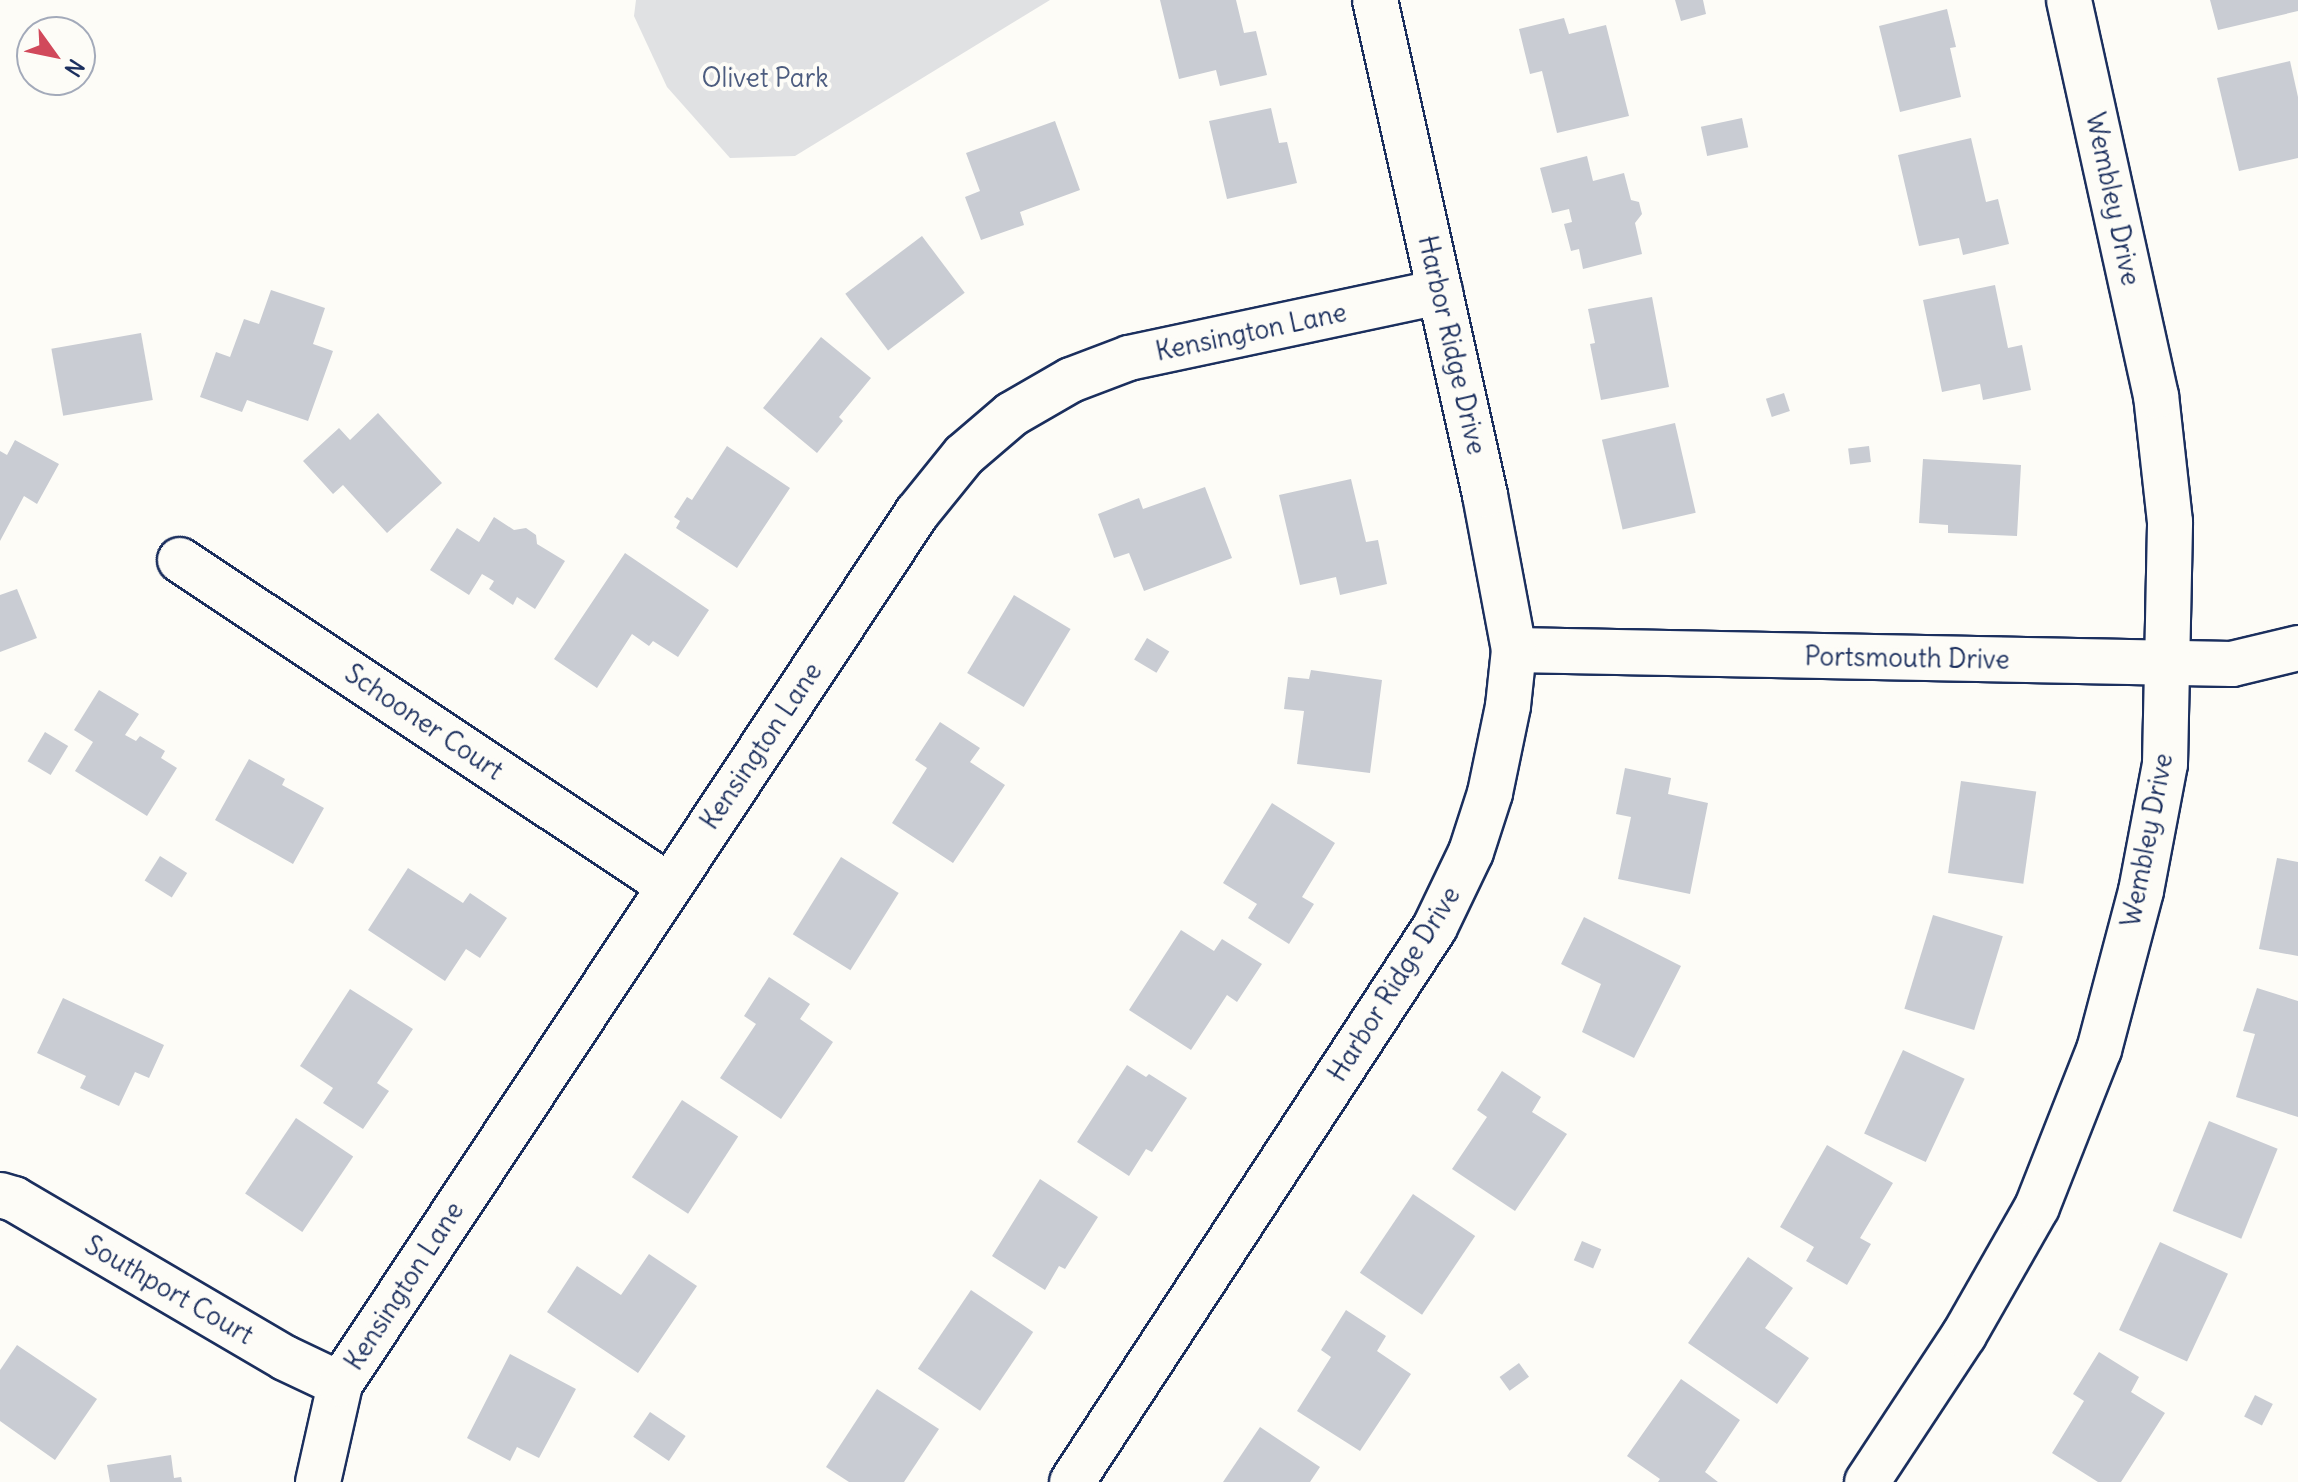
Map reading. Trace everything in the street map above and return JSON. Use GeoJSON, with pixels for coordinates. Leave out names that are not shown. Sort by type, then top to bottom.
{"type":"FeatureCollection","features":[{"type":"Feature","properties":{"kind":"street","name":"Harbor Ridge Drive"},"geometry":{"type":"LineString","coordinates":[[1072,1482],[1435,927],[1471,852],[1490,793],[1508,706],[1514,650],[1485,495],[1375,0]]}},
{"type":"Feature","properties":{"kind":"street","name":"Wembley Drive"},"geometry":{"type":"LineString","coordinates":[[1867,1482],[1964,1335],[2037,1207],[2099,1050],[2141,891],[2165,764],[2170,522],[2156,396],[2069,0]]}},
{"type":"Feature","properties":{"kind":"street","name":"Kensington Lane"},"geometry":{"type":"LineString","coordinates":[[318,1482],[340,1384],[917,513],[964,455],[1012,414],[1071,380],[1129,358],[1440,292]]}},
{"type":"Feature","properties":{"kind":"street","name":"Schooner Court"},"geometry":{"type":"LineString","coordinates":[[180,560],[668,885]]}},
{"type":"Feature","properties":{"kind":"street","name":"Portsmouth Drive"},"geometry":{"type":"LineString","coordinates":[[1514,650],[2232,664],[2298,648]]}},
{"type":"Feature","properties":{"kind":"street","name":"Southport Court"},"geometry":{"type":"LineString","coordinates":[[0,1195],[14,1199],[285,1358],[340,1384]]}},
{"type":"Feature","properties":{"kind":"green space","name":"Olivet Park"},"geometry":{"type":"Polygon","coordinates":[[[636,0],[1050,0],[795,156],[730,158],[667,87],[634,16],[636,0]]]}},
{"type":"Feature","properties":{"kind":"building"},"geometry":{"type":"Polygon","coordinates":[[[1160,0],[1236,0],[1244,33],[1256,31],[1267,75],[1220,86],[1216,70],[1179,79],[1160,0]]]}},
{"type":"Feature","properties":{"kind":"building"},"geometry":{"type":"Polygon","coordinates":[[[1675,0],[1703,0],[1706,14],[1681,21],[1675,0]]]}},
{"type":"Feature","properties":{"kind":"building"},"geometry":{"type":"Polygon","coordinates":[[[2210,0],[2298,0],[2298,11],[2218,30],[2210,0]]]}},
{"type":"Feature","properties":{"kind":"building"},"geometry":{"type":"Polygon","coordinates":[[[1947,9],[1956,47],[1950,48],[1961,97],[1900,112],[1879,26],[1947,9]]]}},
{"type":"Feature","properties":{"kind":"building"},"geometry":{"type":"Polygon","coordinates":[[[1564,18],[1569,34],[1606,25],[1629,116],[1557,133],[1542,71],[1530,74],[1519,29],[1564,18]]]}},
{"type":"Feature","properties":{"kind":"building"},"geometry":{"type":"Polygon","coordinates":[[[2290,61],[2298,97],[2298,158],[2239,171],[2217,78],[2290,61]]]}},
{"type":"Feature","properties":{"kind":"building"},"geometry":{"type":"Polygon","coordinates":[[[1271,108],[1279,143],[1287,142],[1297,183],[1227,199],[1209,121],[1271,108]]]}},
{"type":"Feature","properties":{"kind":"building"},"geometry":{"type":"Polygon","coordinates":[[[1742,118],[1748,147],[1707,156],[1701,127],[1742,118]]]}},
{"type":"Feature","properties":{"kind":"building"},"geometry":{"type":"Polygon","coordinates":[[[1055,121],[1080,190],[1020,212],[1024,225],[981,240],[965,197],[980,191],[966,153],[1055,121]]]}},
{"type":"Feature","properties":{"kind":"building"},"geometry":{"type":"Polygon","coordinates":[[[1971,138],[1986,202],[1998,199],[2009,244],[1963,255],[1959,238],[1919,246],[1898,155],[1971,138]]]}},
{"type":"Feature","properties":{"kind":"building"},"geometry":{"type":"Polygon","coordinates":[[[1587,156],[1593,181],[1624,173],[1631,200],[1639,202],[1642,214],[1635,223],[1642,254],[1583,269],[1579,249],[1571,251],[1564,224],[1572,222],[1569,209],[1552,213],[1540,168],[1587,156]]]}},
{"type":"Feature","properties":{"kind":"building"},"geometry":{"type":"Polygon","coordinates":[[[922,236],[965,293],[888,350],[845,294],[922,236]]]}},
{"type":"Feature","properties":{"kind":"building"},"geometry":{"type":"Polygon","coordinates":[[[1995,285],[2008,348],[2022,345],[2031,390],[1983,400],[1980,384],[1942,392],[1923,300],[1995,285]]]}},
{"type":"Feature","properties":{"kind":"building"},"geometry":{"type":"Polygon","coordinates":[[[271,290],[325,308],[313,344],[333,351],[308,421],[247,400],[242,412],[200,397],[216,352],[230,357],[244,319],[259,324],[271,290]]]}},
{"type":"Feature","properties":{"kind":"building"},"geometry":{"type":"Polygon","coordinates":[[[1652,297],[1669,387],[1601,400],[1590,344],[1595,343],[1588,309],[1652,297]]]}},
{"type":"Feature","properties":{"kind":"building"},"geometry":{"type":"Polygon","coordinates":[[[141,333],[153,400],[63,416],[51,349],[141,333]]]}},
{"type":"Feature","properties":{"kind":"building"},"geometry":{"type":"Polygon","coordinates":[[[821,337],[871,378],[839,417],[843,421],[817,453],[763,408],[821,337]]]}},
{"type":"Feature","properties":{"kind":"building"},"geometry":{"type":"Polygon","coordinates":[[[1784,393],[1790,411],[1772,417],[1766,399],[1784,393]]]}},
{"type":"Feature","properties":{"kind":"building"},"geometry":{"type":"Polygon","coordinates":[[[378,413],[442,483],[387,533],[343,485],[333,494],[303,461],[339,428],[350,440],[378,413]]]}},
{"type":"Feature","properties":{"kind":"building"},"geometry":{"type":"Polygon","coordinates":[[[1675,423],[1696,513],[1623,530],[1602,440],[1675,423]]]}},
{"type":"Feature","properties":{"kind":"building"},"geometry":{"type":"Polygon","coordinates":[[[15,440],[59,464],[37,504],[24,496],[0,541],[0,451],[7,455],[15,440]]]}},
{"type":"Feature","properties":{"kind":"building"},"geometry":{"type":"Polygon","coordinates":[[[727,446],[790,488],[737,568],[676,528],[680,521],[674,517],[687,497],[692,500],[727,446]]]}},
{"type":"Feature","properties":{"kind":"building"},"geometry":{"type":"Polygon","coordinates":[[[1869,446],[1871,462],[1850,464],[1848,449],[1869,446]]]}},
{"type":"Feature","properties":{"kind":"building"},"geometry":{"type":"Polygon","coordinates":[[[1923,459],[2021,465],[2017,536],[1948,533],[1948,525],[1919,523],[1923,459]]]}},
{"type":"Feature","properties":{"kind":"building"},"geometry":{"type":"Polygon","coordinates":[[[1351,479],[1366,542],[1378,540],[1387,584],[1340,595],[1336,577],[1300,585],[1279,495],[1351,479]]]}},
{"type":"Feature","properties":{"kind":"building"},"geometry":{"type":"Polygon","coordinates":[[[1205,487],[1232,558],[1144,591],[1129,553],[1114,558],[1098,514],[1139,498],[1143,509],[1205,487]]]}},
{"type":"Feature","properties":{"kind":"building"},"geometry":{"type":"Polygon","coordinates":[[[494,517],[514,530],[526,528],[536,535],[537,544],[565,561],[535,609],[517,597],[513,605],[489,589],[494,581],[482,574],[469,595],[430,570],[457,528],[479,542],[494,517]]]}},
{"type":"Feature","properties":{"kind":"building"},"geometry":{"type":"Polygon","coordinates":[[[625,553],[709,610],[678,657],[653,641],[649,646],[632,634],[597,688],[554,659],[625,553]]]}},
{"type":"Feature","properties":{"kind":"building"},"geometry":{"type":"Polygon","coordinates":[[[17,589],[37,638],[0,652],[0,595],[17,589]]]}},
{"type":"Feature","properties":{"kind":"building"},"geometry":{"type":"Polygon","coordinates":[[[1014,595],[1071,629],[1024,707],[967,673],[1014,595]]]}},
{"type":"Feature","properties":{"kind":"building"},"geometry":{"type":"Polygon","coordinates":[[[1147,638],[1169,651],[1156,673],[1134,659],[1147,638]]]}},
{"type":"Feature","properties":{"kind":"building"},"geometry":{"type":"Polygon","coordinates":[[[1311,670],[1382,680],[1370,773],[1297,764],[1304,711],[1284,709],[1288,677],[1309,679],[1311,670]]]}},
{"type":"Feature","properties":{"kind":"building"},"geometry":{"type":"Polygon","coordinates":[[[99,690],[139,714],[125,735],[136,741],[140,736],[165,751],[161,758],[177,768],[147,816],[75,771],[93,742],[74,730],[99,690]]]}},
{"type":"Feature","properties":{"kind":"building"},"geometry":{"type":"Polygon","coordinates":[[[940,722],[980,748],[970,762],[1005,785],[953,863],[892,823],[927,768],[915,760],[940,722]]]}},
{"type":"Feature","properties":{"kind":"building"},"geometry":{"type":"Polygon","coordinates":[[[45,732],[68,746],[51,775],[27,761],[45,732]]]}},
{"type":"Feature","properties":{"kind":"building"},"geometry":{"type":"Polygon","coordinates":[[[249,759],[285,779],[282,785],[324,808],[293,864],[215,820],[249,759]]]}},
{"type":"Feature","properties":{"kind":"building"},"geometry":{"type":"Polygon","coordinates":[[[1625,768],[1671,778],[1668,794],[1708,803],[1690,894],[1618,879],[1631,817],[1616,814],[1625,768]]]}},
{"type":"Feature","properties":{"kind":"building"},"geometry":{"type":"Polygon","coordinates":[[[1961,781],[2036,792],[2023,884],[1948,873],[1961,781]]]}},
{"type":"Feature","properties":{"kind":"building"},"geometry":{"type":"Polygon","coordinates":[[[1272,803],[1335,843],[1302,897],[1314,904],[1289,944],[1248,918],[1257,904],[1223,883],[1272,803]]]}},
{"type":"Feature","properties":{"kind":"building"},"geometry":{"type":"Polygon","coordinates":[[[160,856],[187,873],[172,898],[145,881],[160,856]]]}},
{"type":"Feature","properties":{"kind":"building"},"geometry":{"type":"Polygon","coordinates":[[[841,857],[899,893],[850,970],[793,934],[841,857]]]}},
{"type":"Feature","properties":{"kind":"building"},"geometry":{"type":"Polygon","coordinates":[[[2277,858],[2298,862],[2298,956],[2259,949],[2277,858]]]}},
{"type":"Feature","properties":{"kind":"building"},"geometry":{"type":"Polygon","coordinates":[[[408,868],[463,903],[470,893],[507,918],[480,958],[466,949],[445,981],[368,930],[408,868]]]}},
{"type":"Feature","properties":{"kind":"building"},"geometry":{"type":"Polygon","coordinates":[[[1933,915],[2003,936],[1974,1030],[1904,1009],[1933,915]]]}},
{"type":"Feature","properties":{"kind":"building"},"geometry":{"type":"Polygon","coordinates":[[[1584,917],[1681,966],[1634,1058],[1582,1032],[1601,984],[1561,964],[1584,917]]]}},
{"type":"Feature","properties":{"kind":"building"},"geometry":{"type":"Polygon","coordinates":[[[1181,930],[1214,951],[1222,939],[1262,964],[1237,1002],[1227,995],[1191,1050],[1129,1010],[1181,930]]]}},
{"type":"Feature","properties":{"kind":"building"},"geometry":{"type":"Polygon","coordinates":[[[769,977],[810,1004],[800,1019],[833,1042],[781,1119],[720,1078],[756,1024],[744,1016],[769,977]]]}},
{"type":"Feature","properties":{"kind":"building"},"geometry":{"type":"Polygon","coordinates":[[[2257,988],[2298,1001],[2298,1117],[2236,1097],[2255,1034],[2243,1031],[2257,988]]]}},
{"type":"Feature","properties":{"kind":"building"},"geometry":{"type":"Polygon","coordinates":[[[350,989],[413,1029],[377,1083],[389,1091],[363,1129],[323,1103],[333,1088],[300,1066],[350,989]]]}},
{"type":"Feature","properties":{"kind":"building"},"geometry":{"type":"Polygon","coordinates":[[[63,998],[164,1045],[149,1078],[135,1072],[119,1106],[80,1088],[86,1076],[37,1053],[63,998]]]}},
{"type":"Feature","properties":{"kind":"building"},"geometry":{"type":"Polygon","coordinates":[[[1903,1050],[1965,1079],[1926,1162],[1864,1133],[1903,1050]]]}},
{"type":"Feature","properties":{"kind":"building"},"geometry":{"type":"Polygon","coordinates":[[[1127,1065],[1146,1077],[1149,1074],[1187,1098],[1152,1152],[1146,1149],[1129,1176],[1077,1142],[1127,1065]]]}},
{"type":"Feature","properties":{"kind":"building"},"geometry":{"type":"Polygon","coordinates":[[[1502,1071],[1541,1097],[1532,1112],[1567,1134],[1515,1211],[1452,1169],[1487,1117],[1477,1110],[1502,1071]]]}},
{"type":"Feature","properties":{"kind":"building"},"geometry":{"type":"Polygon","coordinates":[[[682,1100],[738,1136],[688,1214],[632,1177],[682,1100]]]}},
{"type":"Feature","properties":{"kind":"building"},"geometry":{"type":"Polygon","coordinates":[[[296,1118],[353,1157],[302,1232],[245,1193],[296,1118]]]}},
{"type":"Feature","properties":{"kind":"building"},"geometry":{"type":"Polygon","coordinates":[[[2209,1121],[2278,1149],[2241,1239],[2173,1211],[2209,1121]]]}},
{"type":"Feature","properties":{"kind":"building"},"geometry":{"type":"Polygon","coordinates":[[[1827,1145],[1893,1183],[1860,1238],[1871,1244],[1847,1285],[1806,1261],[1814,1247],[1780,1227],[1827,1145]]]}},
{"type":"Feature","properties":{"kind":"building"},"geometry":{"type":"Polygon","coordinates":[[[1040,1179],[1098,1217],[1065,1269],[1059,1266],[1045,1290],[992,1256],[1040,1179]]]}},
{"type":"Feature","properties":{"kind":"building"},"geometry":{"type":"Polygon","coordinates":[[[1413,1194],[1475,1236],[1422,1315],[1360,1273],[1413,1194]]]}},
{"type":"Feature","properties":{"kind":"building"},"geometry":{"type":"Polygon","coordinates":[[[1582,1241],[1601,1249],[1593,1269],[1574,1260],[1582,1241]]]}},
{"type":"Feature","properties":{"kind":"building"},"geometry":{"type":"Polygon","coordinates":[[[2160,1242],[2228,1274],[2187,1362],[2119,1330],[2160,1242]]]}},
{"type":"Feature","properties":{"kind":"building"},"geometry":{"type":"Polygon","coordinates":[[[649,1254],[697,1286],[638,1373],[547,1312],[577,1266],[621,1295],[649,1254]]]}},
{"type":"Feature","properties":{"kind":"building"},"geometry":{"type":"Polygon","coordinates":[[[1748,1257],[1793,1288],[1765,1328],[1809,1358],[1777,1404],[1688,1343],[1748,1257]]]}},
{"type":"Feature","properties":{"kind":"building"},"geometry":{"type":"Polygon","coordinates":[[[971,1290],[1033,1332],[980,1411],[918,1369],[971,1290]]]}},
{"type":"Feature","properties":{"kind":"building"},"geometry":{"type":"Polygon","coordinates":[[[1346,1310],[1386,1336],[1377,1351],[1411,1374],[1360,1451],[1297,1411],[1331,1357],[1321,1350],[1346,1310]]]}},
{"type":"Feature","properties":{"kind":"building"},"geometry":{"type":"Polygon","coordinates":[[[17,1345],[97,1399],[55,1460],[0,1421],[0,1370],[17,1345]]]}},
{"type":"Feature","properties":{"kind":"building"},"geometry":{"type":"Polygon","coordinates":[[[2099,1352],[2139,1377],[2131,1392],[2165,1413],[2121,1482],[2098,1482],[2052,1453],[2084,1401],[2073,1394],[2099,1352]]]}},
{"type":"Feature","properties":{"kind":"building"},"geometry":{"type":"Polygon","coordinates":[[[510,1354],[576,1389],[539,1458],[517,1447],[510,1461],[467,1438],[510,1354]]]}},
{"type":"Feature","properties":{"kind":"building"},"geometry":{"type":"Polygon","coordinates":[[[1519,1363],[1529,1377],[1510,1391],[1500,1377],[1519,1363]]]}},
{"type":"Feature","properties":{"kind":"building"},"geometry":{"type":"Polygon","coordinates":[[[1681,1379],[1740,1420],[1705,1472],[1718,1482],[1658,1482],[1660,1479],[1627,1456],[1681,1379]]]}},
{"type":"Feature","properties":{"kind":"building"},"geometry":{"type":"Polygon","coordinates":[[[877,1389],[939,1429],[904,1482],[849,1482],[826,1467],[877,1389]]]}},
{"type":"Feature","properties":{"kind":"building"},"geometry":{"type":"Polygon","coordinates":[[[2255,1395],[2273,1404],[2262,1425],[2244,1416],[2255,1395]]]}},
{"type":"Feature","properties":{"kind":"building"},"geometry":{"type":"Polygon","coordinates":[[[650,1412],[686,1436],[669,1461],[633,1437],[650,1412]]]}},
{"type":"Feature","properties":{"kind":"building"},"geometry":{"type":"Polygon","coordinates":[[[1260,1427],[1320,1467],[1310,1482],[1223,1482],[1260,1427]]]}},
{"type":"Feature","properties":{"kind":"building"},"geometry":{"type":"Polygon","coordinates":[[[171,1455],[174,1478],[181,1477],[182,1482],[110,1482],[107,1465],[171,1455]]]}}]}
